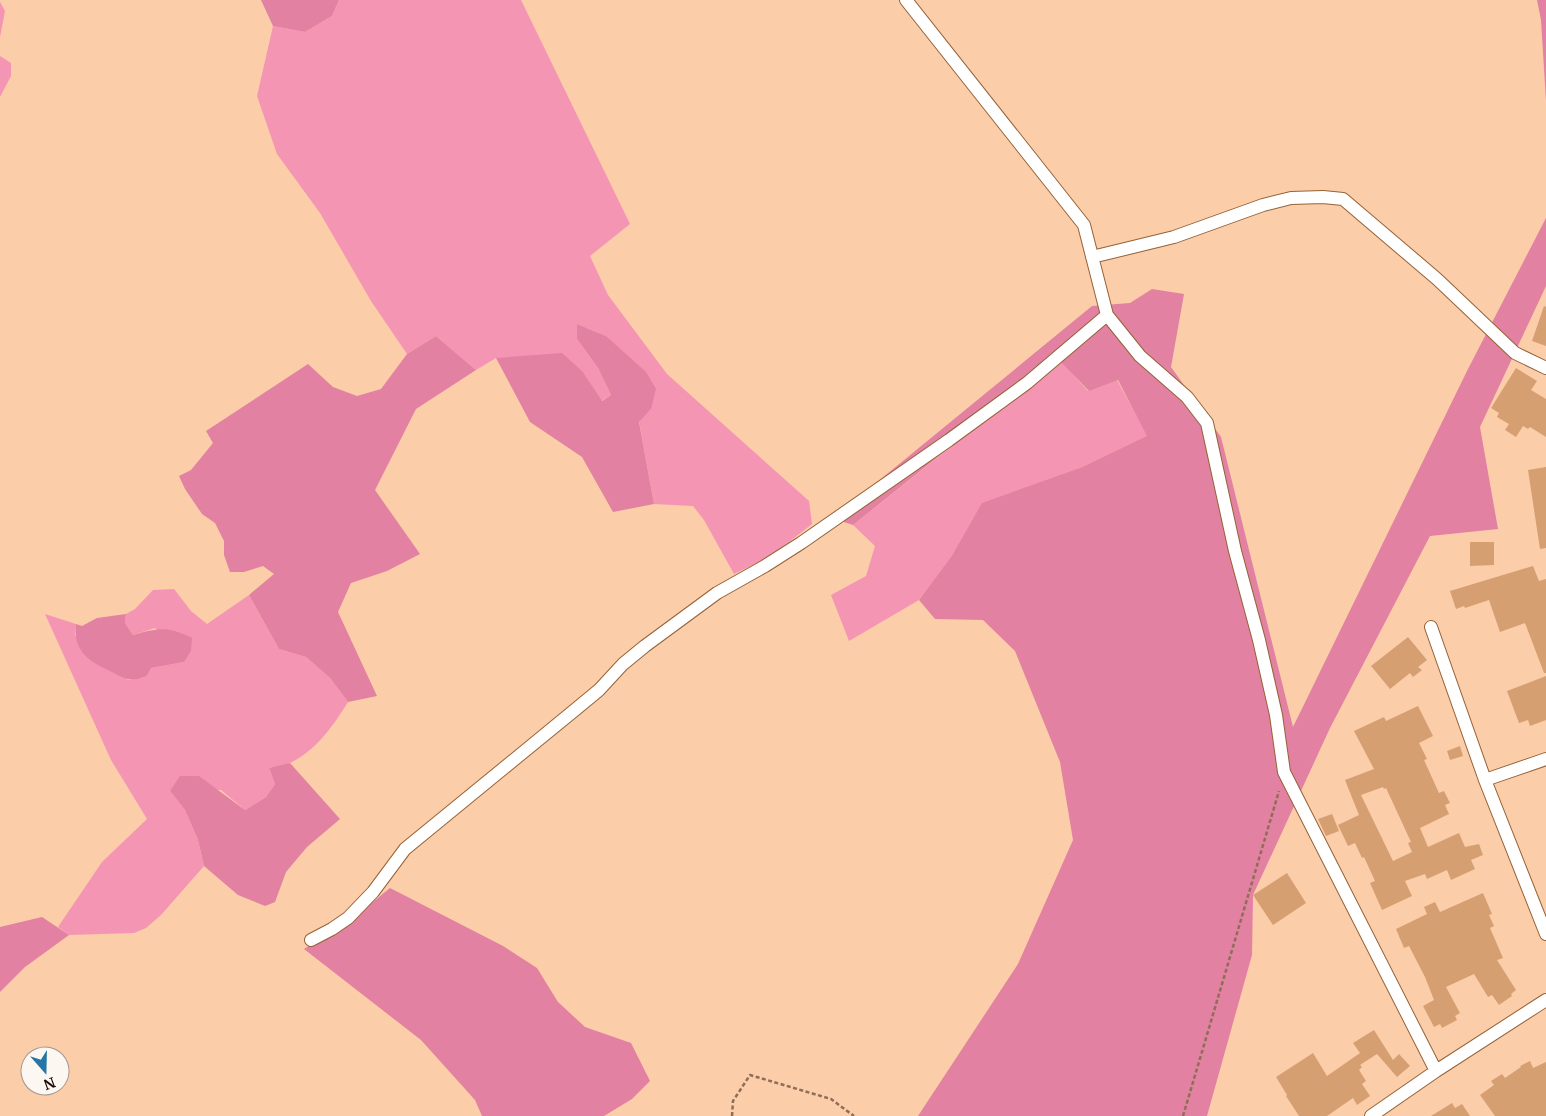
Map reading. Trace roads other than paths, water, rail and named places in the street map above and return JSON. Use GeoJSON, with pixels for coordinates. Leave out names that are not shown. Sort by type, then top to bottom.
{"type":"FeatureCollection","features":[{"type":"Feature","properties":{"kind":"street"},"geometry":{"type":"LineString","coordinates":[[906,0],[1084,225],[1106,315],[1140,356],[1187,397],[1207,423],[1235,551],[1259,640],[1276,715],[1284,772],[1436,1071]]}},
{"type":"Feature","properties":{"kind":"street"},"geometry":{"type":"LineString","coordinates":[[1092,257],[1174,237],[1263,205],[1291,198],[1323,197],[1343,199],[1437,279],[1514,353],[1546,368]]}},
{"type":"Feature","properties":{"kind":"street"},"geometry":{"type":"LineString","coordinates":[[311,940],[348,918],[373,892],[405,849],[576,709],[623,664],[645,646],[717,593],[801,543],[949,440],[1027,383],[1106,315]]}},
{"type":"Feature","properties":{"kind":"street"},"geometry":{"type":"LineString","coordinates":[[1430,627],[1485,780],[1546,934]]}},
{"type":"Feature","properties":{"kind":"street"},"geometry":{"type":"LineString","coordinates":[[1485,780],[1546,759]]}},
{"type":"Feature","properties":{"kind":"street"},"geometry":{"type":"LineString","coordinates":[[1371,1116],[1436,1071],[1546,1000]]}}]}
